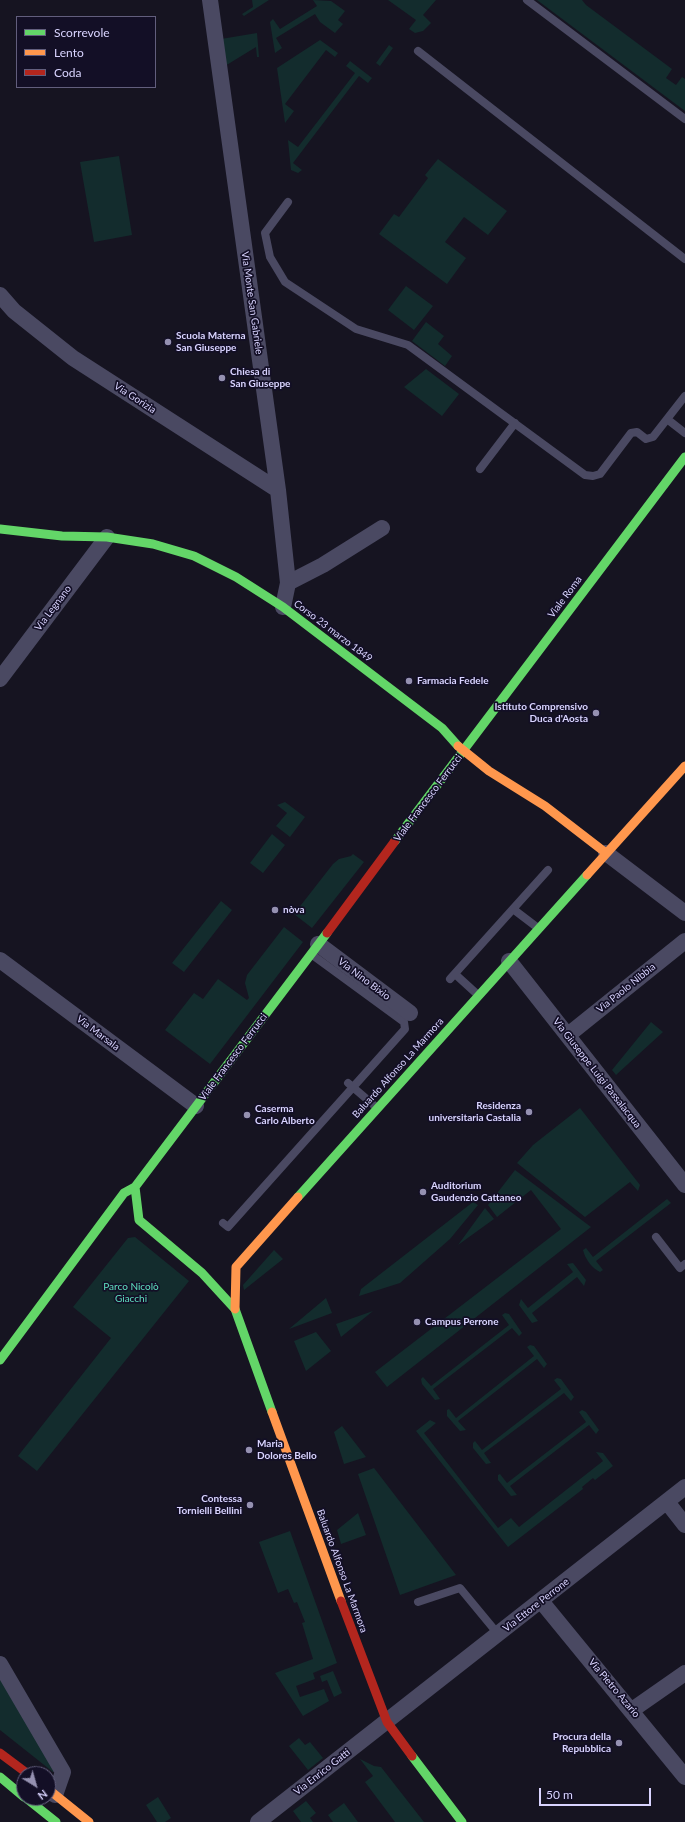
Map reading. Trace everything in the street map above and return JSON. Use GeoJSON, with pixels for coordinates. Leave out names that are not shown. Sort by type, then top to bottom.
{"type":"FeatureCollection","features":[{"type":"Feature","properties":{"kind":"street","name":"Via Monte San Gabriele"},"geometry":{"type":"LineString","coordinates":[[210,0],[278,490],[288,583],[283,607]]}},
{"type":"Feature","properties":{"kind":"street","name":"Via Gorizia"},"geometry":{"type":"LineString","coordinates":[[0,295],[14,311],[73,358],[278,490]]}},
{"type":"Feature","properties":{"kind":"street","name":"Viale Roma"},"geometry":{"type":"LineString","coordinates":[[463,751],[685,457]]}},
{"type":"Feature","properties":{"kind":"street"},"geometry":{"type":"LineString","coordinates":[[288,583],[323,565],[382,528]]}},
{"type":"Feature","properties":{"kind":"street","name":"Corso 23 marzo 1849"},"geometry":{"type":"LineString","coordinates":[[0,529],[62,536],[107,537],[153,544],[194,556],[236,577],[283,607],[442,728],[463,751],[489,771],[545,806],[606,853]]}},
{"type":"Feature","properties":{"kind":"street","name":"Via Legnano"},"geometry":{"type":"LineString","coordinates":[[0,679],[107,537]]}},
{"type":"Feature","properties":{"kind":"street","name":"Viale Francesco Ferrucci"},"geometry":{"type":"LineString","coordinates":[[0,1360],[124,1193],[135,1187],[463,751]]}},
{"type":"Feature","properties":{"kind":"street","name":"Baluardo Alfonso La Marmora"},"geometry":{"type":"LineString","coordinates":[[462,1822],[387,1722],[372,1687],[235,1309],[232,1268],[685,766]]}},
{"type":"Feature","properties":{"kind":"street"},"geometry":{"type":"LineString","coordinates":[[606,853],[685,913]]}},
{"type":"Feature","properties":{"kind":"street","name":"Via Paolo Nibbia"},"geometry":{"type":"LineString","coordinates":[[568,1035],[685,941]]}},
{"type":"Feature","properties":{"kind":"street","name":"Via Nino Bixio"},"geometry":{"type":"LineString","coordinates":[[314,949],[410,1014]]}},
{"type":"Feature","properties":{"kind":"street","name":"Via Marsala"},"geometry":{"type":"LineString","coordinates":[[0,960],[196,1106]]}},
{"type":"Feature","properties":{"kind":"street","name":"Via Giuseppe Luigi Passalacqua"},"geometry":{"type":"LineString","coordinates":[[509,961],[685,1185]]}},
{"type":"Feature","properties":{"kind":"street"},"geometry":{"type":"LineString","coordinates":[[127,1222],[139,1220],[135,1187]]}},
{"type":"Feature","properties":{"kind":"street","name":"Baluardo Alfonso La Marmora"},"geometry":{"type":"LineString","coordinates":[[139,1220],[209,1274],[235,1309]]}},
{"type":"Feature","properties":{"kind":"street"},"geometry":{"type":"LineString","coordinates":[[4,1369],[106,1233]]}},
{"type":"Feature","properties":{"kind":"street","name":"Via Ettore Perrone"},"geometry":{"type":"LineString","coordinates":[[387,1722],[685,1487]]}},
{"type":"Feature","properties":{"kind":"street"},"geometry":{"type":"LineString","coordinates":[[667,1502],[685,1525]]}},
{"type":"Feature","properties":{"kind":"street","name":"Via Pietro Azario"},"geometry":{"type":"LineString","coordinates":[[541,1601],[685,1776]]}},
{"type":"Feature","properties":{"kind":"street"},"geometry":{"type":"LineString","coordinates":[[0,1664],[63,1772],[56,1785]]}},
{"type":"Feature","properties":{"kind":"street"},"geometry":{"type":"LineString","coordinates":[[632,1710],[685,1673]]}},
{"type":"Feature","properties":{"kind":"street","name":"Via Enrico Gatti"},"geometry":{"type":"LineString","coordinates":[[258,1822],[387,1722]]}},
{"type":"Feature","properties":{"kind":"street"},"geometry":{"type":"LineString","coordinates":[[0,1753],[17,1766]]}},
{"type":"Feature","properties":{"kind":"street"},"geometry":{"type":"LineString","coordinates":[[0,1777],[16,1790]]}},
{"type":"Feature","properties":{"kind":"street"},"geometry":{"type":"LineString","coordinates":[[56,1795],[89,1822]]}},
{"type":"Feature","properties":{"kind":"street"},"geometry":{"type":"LineString","coordinates":[[36,1806],[56,1822]]}},
{"type":"Feature","properties":{"kind":"lane"},"geometry":{"type":"LineString","coordinates":[[527,0],[685,119]]}},
{"type":"Feature","properties":{"kind":"lane"},"geometry":{"type":"LineString","coordinates":[[418,51],[685,259]]}},
{"type":"Feature","properties":{"kind":"lane"},"geometry":{"type":"LineString","coordinates":[[288,202],[265,233],[270,257],[285,282],[356,329],[408,345],[586,475],[593,476],[600,474],[631,433],[637,432],[646,439],[653,437],[685,396]]}},
{"type":"Feature","properties":{"kind":"lane"},"geometry":{"type":"LineString","coordinates":[[667,419],[685,433]]}},
{"type":"Feature","properties":{"kind":"lane"},"geometry":{"type":"LineString","coordinates":[[480,469],[515,423]]}},
{"type":"Feature","properties":{"kind":"lane"},"geometry":{"type":"LineString","coordinates":[[478,995],[452,976],[548,870]]}},
{"type":"Feature","properties":{"kind":"lane"},"geometry":{"type":"LineString","coordinates":[[513,909],[538,929]]}},
{"type":"Feature","properties":{"kind":"lane"},"geometry":{"type":"LineString","coordinates":[[223,1223],[228,1227],[350,1086],[405,1029],[406,1025],[404,1022],[314,949]]}},
{"type":"Feature","properties":{"kind":"lane"},"geometry":{"type":"LineString","coordinates":[[350,1086],[377,1108]]}},
{"type":"Feature","properties":{"kind":"lane"},"geometry":{"type":"LineString","coordinates":[[656,1237],[680,1268],[685,1264]]}},
{"type":"Feature","properties":{"kind":"lane"},"geometry":{"type":"LineString","coordinates":[[418,1602],[460,1588],[498,1634]]}},
{"type":"Feature","properties":{"kind":"green space"},"geometry":{"type":"Polygon","coordinates":[[[252,0],[269,0],[244,16],[242,14],[253,7],[252,0]]]}},
{"type":"Feature","properties":{"kind":"green space"},"geometry":{"type":"Polygon","coordinates":[[[313,0],[331,1],[345,11],[338,20],[343,24],[335,33],[320,22],[315,14],[276,38],[282,48],[275,53],[270,22],[273,19],[280,29],[317,6],[313,0]]]}},
{"type":"Feature","properties":{"kind":"green space"},"geometry":{"type":"Polygon","coordinates":[[[388,0],[436,0],[423,15],[431,23],[423,31],[415,33],[409,29],[416,20],[388,0]]]}},
{"type":"Feature","properties":{"kind":"green space"},"geometry":{"type":"Polygon","coordinates":[[[537,0],[582,0],[586,5],[672,69],[666,78],[676,85],[682,77],[685,79],[685,111],[537,0]]]}},
{"type":"Feature","properties":{"kind":"green space"},"geometry":{"type":"Polygon","coordinates":[[[257,33],[259,57],[257,57],[256,47],[225,66],[221,39],[257,33]]]}},
{"type":"Feature","properties":{"kind":"green space"},"geometry":{"type":"Polygon","coordinates":[[[320,40],[338,53],[335,57],[326,50],[285,104],[294,111],[285,123],[277,68],[320,40]]]}},
{"type":"Feature","properties":{"kind":"green space"},"geometry":{"type":"Polygon","coordinates":[[[389,45],[393,48],[380,66],[376,63],[389,45]]]}},
{"type":"Feature","properties":{"kind":"green space"},"geometry":{"type":"Polygon","coordinates":[[[350,61],[372,78],[368,83],[359,76],[293,163],[302,170],[298,173],[291,170],[288,140],[298,147],[355,73],[346,66],[350,61]]]}},
{"type":"Feature","properties":{"kind":"green space"},"geometry":{"type":"Polygon","coordinates":[[[119,156],[132,235],[94,242],[80,162],[119,156]]]}},
{"type":"Feature","properties":{"kind":"green space"},"geometry":{"type":"Polygon","coordinates":[[[438,159],[507,211],[488,235],[464,217],[445,242],[466,258],[447,284],[379,234],[394,214],[399,217],[428,178],[425,175],[438,159]]]}},
{"type":"Feature","properties":{"kind":"green space"},"geometry":{"type":"Polygon","coordinates":[[[406,286],[433,306],[414,330],[388,310],[406,286]]]}},
{"type":"Feature","properties":{"kind":"green space"},"geometry":{"type":"Polygon","coordinates":[[[426,322],[444,336],[438,344],[452,356],[445,366],[412,341],[426,322]]]}},
{"type":"Feature","properties":{"kind":"green space"},"geometry":{"type":"Polygon","coordinates":[[[426,369],[459,394],[442,416],[404,387],[426,369]]]}},
{"type":"Feature","properties":{"kind":"green space"},"geometry":{"type":"Polygon","coordinates":[[[285,802],[305,817],[290,837],[276,826],[287,813],[277,805],[285,802]]]}},
{"type":"Feature","properties":{"kind":"green space"},"geometry":{"type":"Polygon","coordinates":[[[272,834],[285,845],[263,873],[250,863],[272,834]]]}},
{"type":"Feature","properties":{"kind":"green space"},"geometry":{"type":"Polygon","coordinates":[[[353,854],[364,862],[312,928],[294,914],[333,864],[339,859],[351,856],[353,854]]]}},
{"type":"Feature","properties":{"kind":"green space"},"geometry":{"type":"Polygon","coordinates":[[[221,901],[232,910],[184,972],[172,963],[221,901]]]}},
{"type":"Feature","properties":{"kind":"green space"},"geometry":{"type":"Polygon","coordinates":[[[284,927],[303,942],[210,1064],[165,1030],[194,993],[203,999],[218,979],[247,1000],[249,998],[245,983],[247,975],[284,927]]]}},
{"type":"Feature","properties":{"kind":"green space"},"geometry":{"type":"Polygon","coordinates":[[[651,1022],[663,1032],[616,1075],[612,1070],[651,1022]]]}},
{"type":"Feature","properties":{"kind":"green space"},"geometry":{"type":"Polygon","coordinates":[[[580,1108],[640,1185],[638,1191],[630,1182],[585,1217],[517,1163],[533,1145],[580,1108]]]}},
{"type":"Feature","properties":{"kind":"green space"},"geometry":{"type":"Polygon","coordinates":[[[515,1170],[591,1227],[387,1387],[375,1372],[561,1229],[531,1190],[497,1217],[488,1205],[515,1170]]]}},
{"type":"Feature","properties":{"kind":"green space"},"geometry":{"type":"Polygon","coordinates":[[[667,1199],[671,1203],[596,1261],[603,1270],[600,1272],[589,1263],[583,1250],[586,1248],[593,1257],[667,1199]]]}},
{"type":"Feature","properties":{"kind":"green space"},"geometry":{"type":"Polygon","coordinates":[[[473,1202],[478,1205],[450,1239],[400,1283],[359,1296],[361,1289],[473,1202]]]}},
{"type":"Feature","properties":{"kind":"green space"},"geometry":{"type":"Polygon","coordinates":[[[485,1208],[494,1219],[458,1245],[485,1208]]]}},
{"type":"Feature","properties":{"kind":"green space","name":"Parco Nicolò Giacchi"},"geometry":{"type":"Polygon","coordinates":[[[135,1237],[189,1281],[37,1471],[18,1456],[111,1338],[73,1307],[128,1238],[135,1237]]]}},
{"type":"Feature","properties":{"kind":"green space"},"geometry":{"type":"Polygon","coordinates":[[[274,1250],[283,1259],[244,1290],[243,1285],[274,1250]]]}},
{"type":"Feature","properties":{"kind":"green space"},"geometry":{"type":"Polygon","coordinates":[[[573,1263],[586,1280],[584,1286],[577,1277],[532,1313],[538,1321],[532,1323],[519,1305],[521,1299],[528,1308],[573,1272],[567,1264],[573,1263]]]}},
{"type":"Feature","properties":{"kind":"green space"},"geometry":{"type":"Polygon","coordinates":[[[326,1298],[332,1313],[289,1329],[326,1298]]]}},
{"type":"Feature","properties":{"kind":"green space"},"geometry":{"type":"Polygon","coordinates":[[[373,1311],[341,1337],[336,1324],[373,1311]]]}},
{"type":"Feature","properties":{"kind":"green space"},"geometry":{"type":"Polygon","coordinates":[[[505,1313],[509,1314],[522,1333],[519,1336],[512,1328],[433,1389],[440,1399],[435,1400],[422,1384],[421,1379],[423,1377],[431,1386],[509,1325],[502,1315],[505,1313]]]}},
{"type":"Feature","properties":{"kind":"green space"},"geometry":{"type":"Polygon","coordinates":[[[316,1332],[331,1351],[306,1371],[294,1341],[316,1332]]]}},
{"type":"Feature","properties":{"kind":"green space"},"geometry":{"type":"Polygon","coordinates":[[[530,1345],[534,1346],[547,1364],[544,1368],[537,1359],[458,1421],[466,1430],[460,1431],[447,1416],[447,1410],[449,1409],[456,1418],[534,1356],[527,1347],[530,1345]]]}},
{"type":"Feature","properties":{"kind":"green space"},"geometry":{"type":"Polygon","coordinates":[[[557,1378],[561,1379],[574,1397],[571,1401],[564,1393],[484,1453],[491,1463],[486,1464],[473,1448],[473,1443],[475,1441],[482,1450],[561,1389],[554,1380],[557,1378]]]}},
{"type":"Feature","properties":{"kind":"green space"},"geometry":{"type":"Polygon","coordinates":[[[582,1410],[586,1412],[599,1430],[596,1434],[589,1425],[510,1486],[517,1495],[511,1496],[498,1480],[498,1475],[500,1474],[507,1483],[586,1422],[579,1412],[582,1410]]]}},
{"type":"Feature","properties":{"kind":"green space"},"geometry":{"type":"Polygon","coordinates":[[[430,1420],[436,1423],[424,1433],[498,1528],[511,1518],[519,1527],[603,1461],[596,1452],[603,1453],[613,1466],[595,1480],[593,1478],[582,1487],[583,1489],[508,1547],[416,1431],[430,1420]]]}},
{"type":"Feature","properties":{"kind":"green space"},"geometry":{"type":"Polygon","coordinates":[[[342,1426],[366,1457],[344,1464],[334,1432],[342,1426]]]}},
{"type":"Feature","properties":{"kind":"green space"},"geometry":{"type":"Polygon","coordinates":[[[374,1468],[456,1575],[400,1595],[358,1474],[374,1468]]]}},
{"type":"Feature","properties":{"kind":"green space"},"geometry":{"type":"Polygon","coordinates":[[[358,1513],[366,1535],[341,1544],[337,1530],[358,1513]]]}},
{"type":"Feature","properties":{"kind":"green space"},"geometry":{"type":"Polygon","coordinates":[[[290,1531],[337,1663],[313,1673],[315,1679],[296,1686],[300,1697],[324,1689],[329,1701],[303,1716],[275,1673],[313,1659],[302,1623],[305,1622],[297,1602],[294,1603],[288,1589],[278,1593],[259,1542],[290,1531]]]}},
{"type":"Feature","properties":{"kind":"green space"},"geometry":{"type":"Polygon","coordinates":[[[333,1671],[342,1693],[334,1697],[327,1680],[322,1682],[320,1676],[333,1671]]]}},
{"type":"Feature","properties":{"kind":"green space"},"geometry":{"type":"Polygon","coordinates":[[[0,1678],[54,1766],[45,1766],[0,1730],[0,1678]]]}},
{"type":"Feature","properties":{"kind":"green space"},"geometry":{"type":"Polygon","coordinates":[[[299,1738],[305,1745],[310,1742],[323,1758],[308,1770],[289,1746],[299,1738]]]}},
{"type":"Feature","properties":{"kind":"green space"},"geometry":{"type":"Polygon","coordinates":[[[360,1759],[374,1766],[381,1767],[424,1822],[395,1822],[365,1782],[373,1776],[360,1759]]]}},
{"type":"Feature","properties":{"kind":"green space"},"geometry":{"type":"Polygon","coordinates":[[[158,1797],[171,1818],[165,1822],[157,1822],[146,1805],[158,1797]]]}},
{"type":"Feature","properties":{"kind":"green space"},"geometry":{"type":"Polygon","coordinates":[[[306,1801],[316,1813],[310,1818],[313,1822],[301,1822],[293,1811],[306,1801]]]}},
{"type":"Feature","properties":{"kind":"green space"},"geometry":{"type":"Polygon","coordinates":[[[344,1803],[358,1822],[333,1822],[328,1815],[344,1803]]]}},
{"type":"Feature","properties":{"kind":"traffic: fast"},"geometry":{"type":"LineString","coordinates":[[395,841],[685,457]]}},
{"type":"Feature","properties":{"kind":"traffic: fast"},"geometry":{"type":"LineString","coordinates":[[0,529],[62,536],[107,537],[153,544],[194,556],[236,577],[283,607],[442,728],[458,746]]}},
{"type":"Feature","properties":{"kind":"traffic: fast"},"geometry":{"type":"LineString","coordinates":[[298,1197],[587,875]]}},
{"type":"Feature","properties":{"kind":"traffic: fast"},"geometry":{"type":"LineString","coordinates":[[0,1360],[124,1193],[135,1187],[327,933]]}},
{"type":"Feature","properties":{"kind":"traffic: fast"},"geometry":{"type":"LineString","coordinates":[[135,1187],[139,1220],[202,1273],[235,1309],[272,1412]]}},
{"type":"Feature","properties":{"kind":"traffic: fast"},"geometry":{"type":"LineString","coordinates":[[412,1756],[462,1822]]}},
{"type":"Feature","properties":{"kind":"traffic: fast"},"geometry":{"type":"LineString","coordinates":[[0,1777],[16,1790]]}},
{"type":"Feature","properties":{"kind":"traffic: fast"},"geometry":{"type":"LineString","coordinates":[[36,1806],[56,1822]]}},
{"type":"Feature","properties":{"kind":"traffic: slow"},"geometry":{"type":"LineString","coordinates":[[458,746],[489,771],[545,806],[606,853]]}},
{"type":"Feature","properties":{"kind":"traffic: slow"},"geometry":{"type":"LineString","coordinates":[[587,875],[685,766]]}},
{"type":"Feature","properties":{"kind":"traffic: slow"},"geometry":{"type":"LineString","coordinates":[[235,1309],[236,1267],[298,1197]]}},
{"type":"Feature","properties":{"kind":"traffic: slow"},"geometry":{"type":"LineString","coordinates":[[272,1412],[341,1601]]}},
{"type":"Feature","properties":{"kind":"traffic: slow"},"geometry":{"type":"LineString","coordinates":[[56,1795],[89,1822]]}},
{"type":"Feature","properties":{"kind":"traffic: jam"},"geometry":{"type":"LineString","coordinates":[[327,933],[395,841]]}},
{"type":"Feature","properties":{"kind":"traffic: jam"},"geometry":{"type":"LineString","coordinates":[[341,1601],[387,1722],[412,1756]]}},
{"type":"Feature","properties":{"kind":"traffic: jam"},"geometry":{"type":"LineString","coordinates":[[0,1753],[17,1766]]}},
{"type":"Feature","properties":{"kind":"place","name":"Scuola Materna San Giuseppe"},"geometry":{"type":"Point","coordinates":[168,342]}},
{"type":"Feature","properties":{"kind":"place","name":"Chiesa di San Giuseppe"},"geometry":{"type":"Point","coordinates":[222,378]}},
{"type":"Feature","properties":{"kind":"place","name":"Farmacia Fedele"},"geometry":{"type":"Point","coordinates":[409,681]}},
{"type":"Feature","properties":{"kind":"place","name":"Istituto Comprensivo Duca d'Aosta"},"geometry":{"type":"Point","coordinates":[596,713]}},
{"type":"Feature","properties":{"kind":"place","name":"nòva"},"geometry":{"type":"Point","coordinates":[275,910]}},
{"type":"Feature","properties":{"kind":"place","name":"Residenza universitaria Castalia"},"geometry":{"type":"Point","coordinates":[529,1112]}},
{"type":"Feature","properties":{"kind":"place","name":"Caserma Carlo Alberto"},"geometry":{"type":"Point","coordinates":[247,1115]}},
{"type":"Feature","properties":{"kind":"place","name":"Auditorium Gaudenzio Cattaneo"},"geometry":{"type":"Point","coordinates":[423,1192]}},
{"type":"Feature","properties":{"kind":"place","name":"Campus Perrone"},"geometry":{"type":"Point","coordinates":[417,1322]}},
{"type":"Feature","properties":{"kind":"place","name":"Maria Dolores Bello"},"geometry":{"type":"Point","coordinates":[249,1450]}},
{"type":"Feature","properties":{"kind":"place","name":"Contessa Tornielli Bellini"},"geometry":{"type":"Point","coordinates":[250,1505]}},
{"type":"Feature","properties":{"kind":"place","name":"Procura della Repubblica"},"geometry":{"type":"Point","coordinates":[619,1743]}}]}
